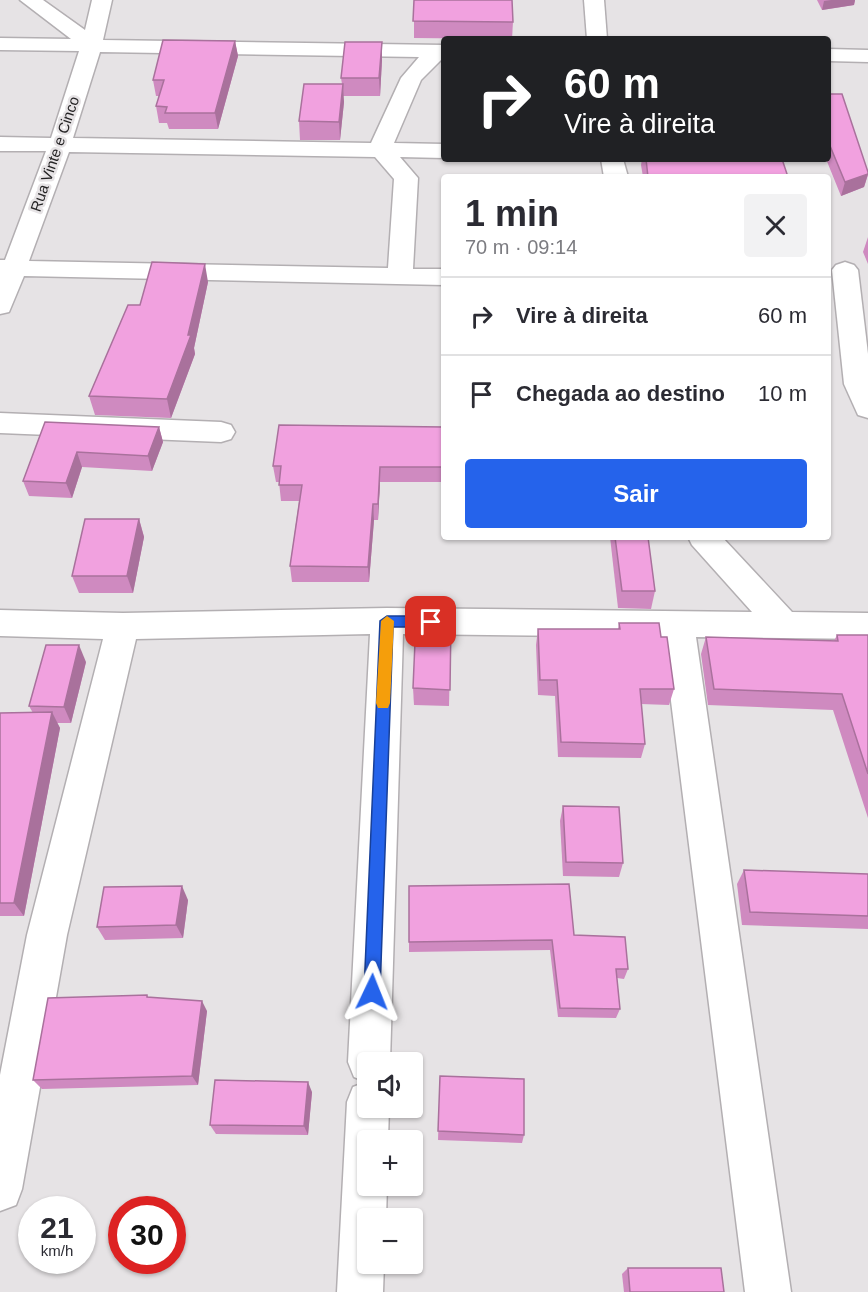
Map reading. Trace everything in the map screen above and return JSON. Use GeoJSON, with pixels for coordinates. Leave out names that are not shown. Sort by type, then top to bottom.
{"type":"FeatureCollection","features":[{"type":"Feature","properties":{"kind":"street"},"geometry":{"type":"LineString","coordinates":[[30,0],[92,45]]}},
{"type":"Feature","properties":{"kind":"street","name":"Rua Vinte e Cinco"},"geometry":{"type":"LineString","coordinates":[[0,306],[7,268],[61,143],[92,45],[102,0]]}},
{"type":"Feature","properties":{"kind":"street"},"geometry":{"type":"LineString","coordinates":[[594,0],[597,36]]}},
{"type":"Feature","properties":{"kind":"street"},"geometry":{"type":"LineString","coordinates":[[0,44],[440,50]]}},
{"type":"Feature","properties":{"kind":"street"},"geometry":{"type":"LineString","coordinates":[[380,149],[411,78],[440,50]]}},
{"type":"Feature","properties":{"kind":"street"},"geometry":{"type":"LineString","coordinates":[[831,55],[868,56]]}},
{"type":"Feature","properties":{"kind":"street"},"geometry":{"type":"LineString","coordinates":[[0,144],[61,143],[441,151]]}},
{"type":"Feature","properties":{"kind":"street"},"geometry":{"type":"LineString","coordinates":[[380,149],[406,178],[400,276]]}},
{"type":"Feature","properties":{"kind":"street"},"geometry":{"type":"LineString","coordinates":[[7,268],[441,277]]}},
{"type":"Feature","properties":{"kind":"street"},"geometry":{"type":"LineString","coordinates":[[845,270],[858,384],[868,408]]}},
{"type":"Feature","properties":{"kind":"street"},"geometry":{"type":"LineString","coordinates":[[0,423],[221,432]]}},
{"type":"Feature","properties":{"kind":"street"},"geometry":{"type":"LineString","coordinates":[[706,540],[784,625]]}},
{"type":"Feature","properties":{"kind":"street"},"geometry":{"type":"LineString","coordinates":[[0,623],[123,626],[387,621],[868,626]]}},
{"type":"Feature","properties":{"kind":"street"},"geometry":{"type":"LineString","coordinates":[[369,1052],[387,621]]}},
{"type":"Feature","properties":{"kind":"street"},"geometry":{"type":"LineString","coordinates":[[678,624],[768,1292]]}},
{"type":"Feature","properties":{"kind":"street"},"geometry":{"type":"LineString","coordinates":[[0,1190],[48,935],[123,626]]}},
{"type":"Feature","properties":{"kind":"street"},"geometry":{"type":"LineString","coordinates":[[360,1292],[367,1118]]}},
{"type":"Feature","properties":{"kind":"building"},"geometry":{"type":"Polygon","coordinates":[[[414,0],[512,0],[513,22],[413,21],[414,0]]]}},
{"type":"Feature","properties":{"kind":"building"},"geometry":{"type":"Polygon","coordinates":[[[163,40],[235,41],[215,113],[165,113],[167,107],[156,106],[164,80],[153,80],[163,40]]]}},
{"type":"Feature","properties":{"kind":"building"},"geometry":{"type":"Polygon","coordinates":[[[345,42],[382,42],[379,78],[341,78],[345,42]]]}},
{"type":"Feature","properties":{"kind":"building"},"geometry":{"type":"Polygon","coordinates":[[[304,84],[343,84],[339,122],[299,121],[304,84]]]}},
{"type":"Feature","properties":{"kind":"building"},"geometry":{"type":"Polygon","coordinates":[[[831,94],[842,94],[868,172],[868,174],[845,182],[831,148],[831,94]]]}},
{"type":"Feature","properties":{"kind":"building"},"geometry":{"type":"Polygon","coordinates":[[[646,162],[783,162],[787,174],[648,174],[646,162]]]}},
{"type":"Feature","properties":{"kind":"building"},"geometry":{"type":"Polygon","coordinates":[[[152,262],[205,264],[188,335],[191,335],[167,399],[89,396],[128,305],[140,305],[152,262]]]}},
{"type":"Feature","properties":{"kind":"building"},"geometry":{"type":"Polygon","coordinates":[[[45,422],[159,427],[148,456],[77,452],[66,483],[23,481],[45,422]]]}},
{"type":"Feature","properties":{"kind":"building"},"geometry":{"type":"Polygon","coordinates":[[[279,425],[441,427],[441,467],[380,467],[378,504],[373,504],[368,567],[290,566],[302,485],[279,485],[281,466],[273,466],[279,425]]]}},
{"type":"Feature","properties":{"kind":"building"},"geometry":{"type":"Polygon","coordinates":[[[85,519],[139,519],[127,576],[72,576],[85,519]]]}},
{"type":"Feature","properties":{"kind":"building"},"geometry":{"type":"Polygon","coordinates":[[[615,540],[648,540],[655,591],[622,591],[615,540]]]}},
{"type":"Feature","properties":{"kind":"building"},"geometry":{"type":"Polygon","coordinates":[[[416,619],[451,620],[450,690],[413,688],[416,619]]]}},
{"type":"Feature","properties":{"kind":"building"},"geometry":{"type":"Polygon","coordinates":[[[619,623],[659,623],[661,637],[667,637],[674,689],[640,689],[645,744],[561,742],[557,680],[540,680],[538,629],[620,629],[619,623]]]}},
{"type":"Feature","properties":{"kind":"building"},"geometry":{"type":"Polygon","coordinates":[[[837,635],[868,635],[868,774],[842,694],[714,689],[706,637],[838,641],[837,635]]]}},
{"type":"Feature","properties":{"kind":"building"},"geometry":{"type":"Polygon","coordinates":[[[46,645],[79,645],[64,707],[29,706],[46,645]]]}},
{"type":"Feature","properties":{"kind":"building"},"geometry":{"type":"Polygon","coordinates":[[[52,712],[14,903],[0,903],[0,713],[52,712]]]}},
{"type":"Feature","properties":{"kind":"building"},"geometry":{"type":"Polygon","coordinates":[[[563,806],[619,807],[623,863],[566,862],[563,806]]]}},
{"type":"Feature","properties":{"kind":"building"},"geometry":{"type":"Polygon","coordinates":[[[744,870],[868,874],[868,916],[750,912],[744,870]]]}},
{"type":"Feature","properties":{"kind":"building"},"geometry":{"type":"Polygon","coordinates":[[[569,884],[574,935],[625,937],[628,969],[616,969],[620,1009],[560,1008],[552,940],[409,942],[409,886],[569,884]]]}},
{"type":"Feature","properties":{"kind":"building"},"geometry":{"type":"Polygon","coordinates":[[[182,886],[176,925],[97,927],[104,887],[182,886]]]}},
{"type":"Feature","properties":{"kind":"building"},"geometry":{"type":"Polygon","coordinates":[[[147,995],[147,997],[202,1001],[192,1076],[33,1080],[48,998],[147,995]]]}},
{"type":"Feature","properties":{"kind":"building"},"geometry":{"type":"Polygon","coordinates":[[[440,1076],[524,1079],[524,1135],[438,1131],[440,1076]]]}},
{"type":"Feature","properties":{"kind":"building"},"geometry":{"type":"Polygon","coordinates":[[[215,1080],[308,1082],[304,1126],[210,1125],[215,1080]]]}},
{"type":"Feature","properties":{"kind":"building"},"geometry":{"type":"Polygon","coordinates":[[[628,1268],[721,1268],[724,1292],[630,1292],[628,1268]]]}},
{"type":"Feature","properties":{"kind":"slow traffic"},"geometry":{"type":"LineString","coordinates":[[383,703],[387,621]]}},
{"type":"Feature","properties":{"kind":"route"},"geometry":{"type":"LineString","coordinates":[[372,992],[387,621],[431,622]]}}]}
